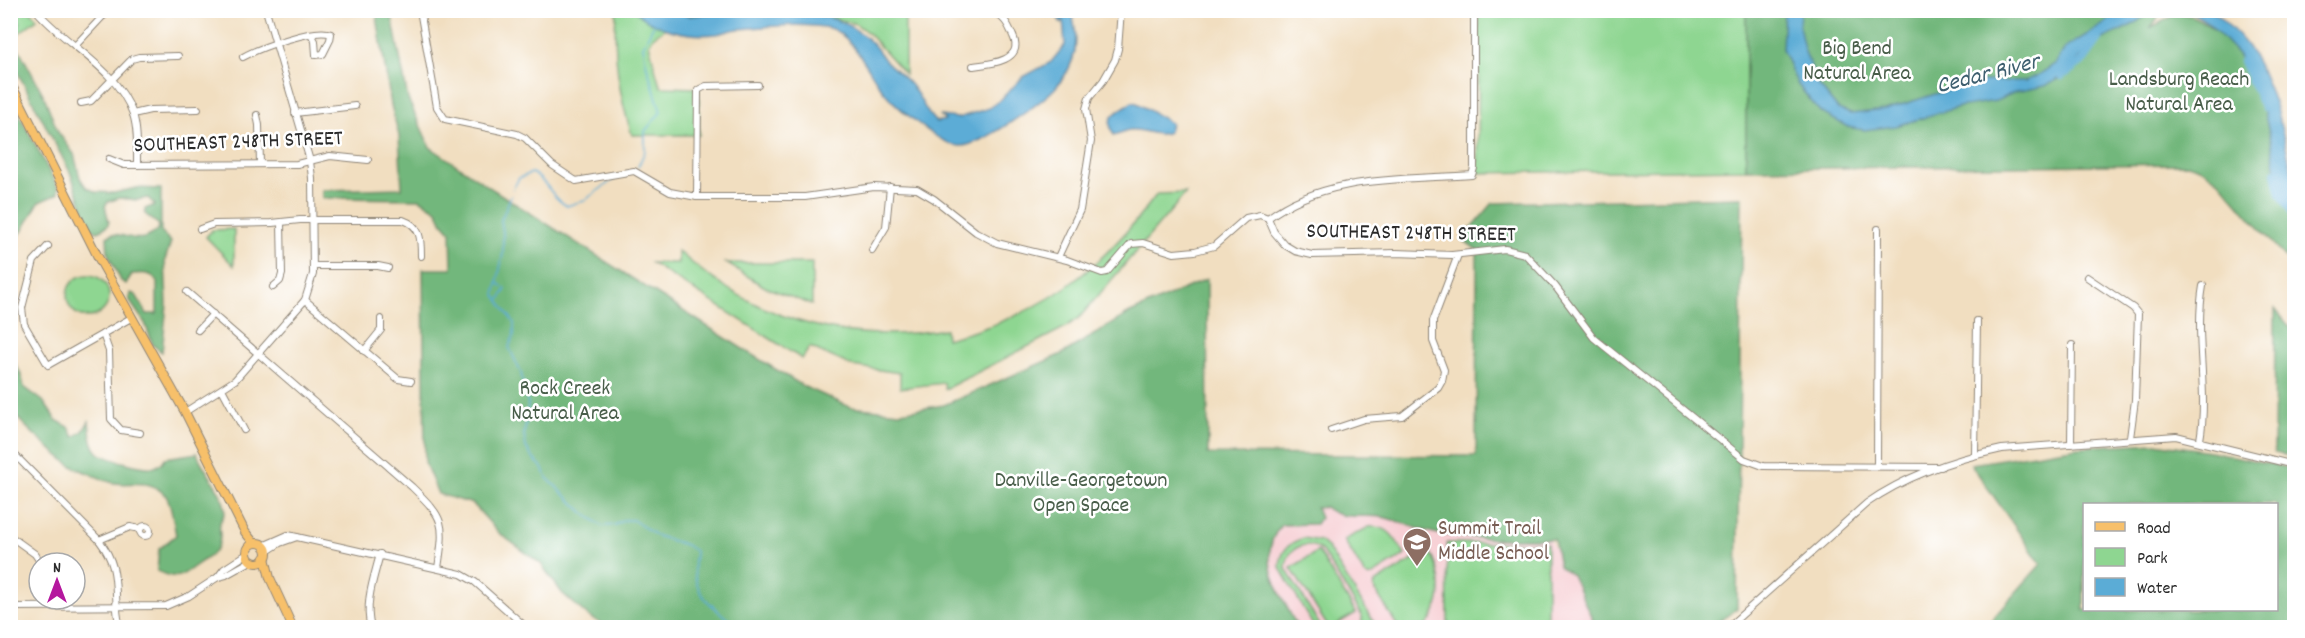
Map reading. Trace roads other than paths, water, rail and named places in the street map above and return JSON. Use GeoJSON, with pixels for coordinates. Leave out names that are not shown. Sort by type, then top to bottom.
{"type":"FeatureCollection","features":[{"type":"Feature","properties":{"kind":"main road"},"geometry":{"type":"LineString","coordinates":[[10,82],[131,318],[184,412],[293,627]]}},
{"type":"Feature","properties":{"kind":"street"},"geometry":{"type":"LineString","coordinates":[[36,10],[112,80],[133,114],[137,138],[137,165]]}},
{"type":"Feature","properties":{"kind":"street"},"geometry":{"type":"LineString","coordinates":[[75,46],[111,10]]}},
{"type":"Feature","properties":{"kind":"street"},"geometry":{"type":"LineString","coordinates":[[184,412],[235,380],[305,300],[311,285],[313,187],[310,161],[266,10]]}},
{"type":"Feature","properties":{"kind":"street"},"geometry":{"type":"LineString","coordinates":[[420,10],[440,114],[445,119],[517,134],[525,138],[552,165],[576,181],[634,171],[670,192],[696,197],[805,197],[874,187],[925,192],[976,232],[997,243],[1058,257],[1102,273],[1107,272],[1131,244],[1143,243],[1174,254],[1214,246],[1246,218],[1260,215],[1268,218],[1285,205],[1315,192],[1358,183],[1472,175],[1474,10]]}},
{"type":"Feature","properties":{"kind":"street"},"geometry":{"type":"LineString","coordinates":[[973,66],[999,62],[1013,54],[1016,49],[1015,39],[1005,18],[993,10]]}},
{"type":"Feature","properties":{"kind":"street"},"geometry":{"type":"LineString","coordinates":[[1058,257],[1080,210],[1090,141],[1086,109],[1089,98],[1103,81],[1115,60],[1121,10]]}},
{"type":"Feature","properties":{"kind":"street"},"geometry":{"type":"LineString","coordinates":[[243,57],[276,43],[311,34]]}},
{"type":"Feature","properties":{"kind":"street"},"geometry":{"type":"LineString","coordinates":[[81,103],[91,101],[127,63],[136,57],[178,56]]}},
{"type":"Feature","properties":{"kind":"street"},"geometry":{"type":"LineString","coordinates":[[696,197],[698,93],[700,88],[758,85]]}},
{"type":"Feature","properties":{"kind":"street"},"geometry":{"type":"LineString","coordinates":[[295,113],[355,106]]}},
{"type":"Feature","properties":{"kind":"street"},"geometry":{"type":"LineString","coordinates":[[133,114],[150,110],[198,109]]}},
{"type":"Feature","properties":{"kind":"street"},"geometry":{"type":"LineString","coordinates":[[256,115],[259,125],[260,164]]}},
{"type":"Feature","properties":{"kind":"street","name":"SOUTHEAST 248TH STREET"},"geometry":{"type":"LineString","coordinates":[[109,159],[118,164],[137,165],[297,164],[330,156],[368,160]]}},
{"type":"Feature","properties":{"kind":"street"},"geometry":{"type":"LineString","coordinates":[[872,250],[886,226],[890,187]]}},
{"type":"Feature","properties":{"kind":"street","name":"SOUTHEAST 248TH STREET"},"geometry":{"type":"LineString","coordinates":[[1268,218],[1274,232],[1285,245],[1312,255],[1458,255],[1505,249],[1525,254],[1555,286],[1594,338],[1744,459],[1763,466],[1877,465]]}},
{"type":"Feature","properties":{"kind":"street"},"geometry":{"type":"LineString","coordinates":[[200,229],[214,224],[313,220],[398,220],[410,222],[420,233],[421,256]]}},
{"type":"Feature","properties":{"kind":"street"},"geometry":{"type":"LineString","coordinates":[[273,287],[280,281],[282,274],[281,223]]}},
{"type":"Feature","properties":{"kind":"street"},"geometry":{"type":"LineString","coordinates":[[1878,229],[1877,465],[1941,466]]}},
{"type":"Feature","properties":{"kind":"street"},"geometry":{"type":"LineString","coordinates":[[48,246],[34,261],[22,308],[24,324],[48,365],[131,318]]}},
{"type":"Feature","properties":{"kind":"street"},"geometry":{"type":"LineString","coordinates":[[1331,430],[1365,419],[1402,416],[1438,388],[1443,381],[1444,370],[1433,341],[1432,321],[1458,255]]}},
{"type":"Feature","properties":{"kind":"street"},"geometry":{"type":"LineString","coordinates":[[313,266],[387,268]]}},
{"type":"Feature","properties":{"kind":"street"},"geometry":{"type":"LineString","coordinates":[[2087,278],[2133,308],[2138,314],[2130,438]]}},
{"type":"Feature","properties":{"kind":"street"},"geometry":{"type":"LineString","coordinates":[[2200,440],[2204,386],[2199,332],[2203,286]]}},
{"type":"Feature","properties":{"kind":"street"},"geometry":{"type":"LineString","coordinates":[[188,292],[434,508],[439,518],[442,535],[438,567]]}},
{"type":"Feature","properties":{"kind":"street"},"geometry":{"type":"LineString","coordinates":[[305,300],[398,380],[411,381]]}},
{"type":"Feature","properties":{"kind":"street"},"geometry":{"type":"LineString","coordinates":[[198,330],[213,314]]}},
{"type":"Feature","properties":{"kind":"street"},"geometry":{"type":"LineString","coordinates":[[364,351],[381,330],[381,320]]}},
{"type":"Feature","properties":{"kind":"street"},"geometry":{"type":"LineString","coordinates":[[1975,455],[1977,321]]}},
{"type":"Feature","properties":{"kind":"street"},"geometry":{"type":"LineString","coordinates":[[104,334],[110,351],[111,419],[122,430],[140,433]]}},
{"type":"Feature","properties":{"kind":"street"},"geometry":{"type":"LineString","coordinates":[[2071,444],[2072,345]]}},
{"type":"Feature","properties":{"kind":"street"},"geometry":{"type":"LineString","coordinates":[[222,389],[244,429]]}},
{"type":"Feature","properties":{"kind":"street"},"geometry":{"type":"LineString","coordinates":[[1727,627],[1857,511],[1899,484],[1941,466],[1975,455],[2002,449],[2176,436],[2295,465]]}},
{"type":"Feature","properties":{"kind":"street"},"geometry":{"type":"LineString","coordinates":[[10,450],[99,540],[113,563],[120,627]]}},
{"type":"Feature","properties":{"kind":"street"},"geometry":{"type":"LineString","coordinates":[[99,540],[129,527],[140,529]]}},
{"type":"Feature","properties":{"kind":"street"},"geometry":{"type":"LineString","coordinates":[[10,536],[30,551]]}},
{"type":"Feature","properties":{"kind":"street"},"geometry":{"type":"LineString","coordinates":[[87,606],[166,606],[189,596],[218,577],[224,569],[256,553],[297,537],[438,567],[468,577],[527,627]]}},
{"type":"Feature","properties":{"kind":"street"},"geometry":{"type":"LineString","coordinates":[[372,627],[368,612],[369,598],[380,554]]}},
{"type":"Feature","properties":{"kind":"street"},"geometry":{"type":"LineString","coordinates":[[10,607],[27,607]]}},
{"type":"Feature","properties":{"kind":"water"},"geometry":{"type":"Polygon","coordinates":[[[763,10],[806,12],[846,24],[872,43],[887,62],[910,84],[936,122],[945,120],[941,116],[958,118],[989,108],[1023,77],[1051,62],[1065,45],[1063,20],[1061,23],[1054,11],[1071,11],[1076,41],[1075,51],[1069,69],[1050,93],[996,131],[982,139],[961,146],[929,132],[905,112],[885,93],[851,44],[837,31],[806,25],[738,29],[706,35],[684,33],[652,23],[635,11],[677,11],[690,16],[763,10]]]}},
{"type":"Feature","properties":{"kind":"water"},"geometry":{"type":"Polygon","coordinates":[[[1784,11],[1800,11],[1799,26],[1804,49],[1817,83],[1838,109],[1851,114],[1885,110],[1976,81],[2025,81],[2056,63],[2065,48],[2121,11],[2151,11],[2134,24],[2101,40],[2078,60],[2067,75],[2045,86],[2015,92],[1996,101],[1959,107],[1896,126],[1864,130],[1848,127],[1820,112],[1798,85],[1782,49],[1784,11]]]}},
{"type":"Feature","properties":{"kind":"water"},"geometry":{"type":"Polygon","coordinates":[[[2190,11],[2213,11],[2240,37],[2257,62],[2277,112],[2286,147],[2295,185],[2294,213],[2277,177],[2258,87],[2238,54],[2207,22],[2190,11]]]}},
{"type":"Feature","properties":{"kind":"water"},"geometry":{"type":"Polygon","coordinates":[[[1132,102],[1171,123],[1169,132],[1159,134],[1129,130],[1114,135],[1110,124],[1111,119],[1132,102]]]}},
{"type":"Feature","properties":{"kind":"waterway"},"geometry":{"type":"LineString","coordinates":[[638,167],[645,151],[645,131],[661,112],[643,46],[654,24]]}},
{"type":"Feature","properties":{"kind":"waterway","name":"Cedar River"},"geometry":{"type":"LineString","coordinates":[[2062,76],[2083,61],[2099,39]]}},
{"type":"Feature","properties":{"kind":"waterway","name":"Cedar River"},"geometry":{"type":"LineString","coordinates":[[2243,61],[2264,107]]}},
{"type":"Feature","properties":{"kind":"waterway","name":"Cedar River"},"geometry":{"type":"LineString","coordinates":[[2276,172],[2281,194],[2294,215]]}},
{"type":"Feature","properties":{"kind":"waterway"},"geometry":{"type":"LineString","coordinates":[[513,189],[519,178],[532,173],[567,206],[585,200],[617,177]]}},
{"type":"Feature","properties":{"kind":"waterway"},"geometry":{"type":"LineString","coordinates":[[511,196],[501,220],[503,253],[495,295],[514,323],[514,335],[509,347],[521,373],[528,405],[524,435],[526,447],[547,478],[583,512],[602,526],[633,520],[657,536],[686,545],[695,551],[694,567],[699,589],[709,603],[737,628]]}},
{"type":"Feature","properties":{"kind":"waterway"},"geometry":{"type":"LineString","coordinates":[[498,283],[506,289],[499,301]]}},
{"type":"Feature","properties":{"kind":"place","name":"Summit Trail Middle School"},"geometry":{"type":"Point","coordinates":[1417,568]}},
{"type":"Feature","properties":{"kind":"park label","name":"Big Bend Natural Area"},"geometry":{"type":"Point","coordinates":[1857,62]}},
{"type":"Feature","properties":{"kind":"park label","name":"Landsburg Reach Natural Area"},"geometry":{"type":"Point","coordinates":[2179,92]}},
{"type":"Feature","properties":{"kind":"park label","name":"Rock Creek Natural Area"},"geometry":{"type":"Point","coordinates":[565,402]}},
{"type":"Feature","properties":{"kind":"park label","name":"Danville-Georgetown Open Space"},"geometry":{"type":"Point","coordinates":[1081,494]}}]}
